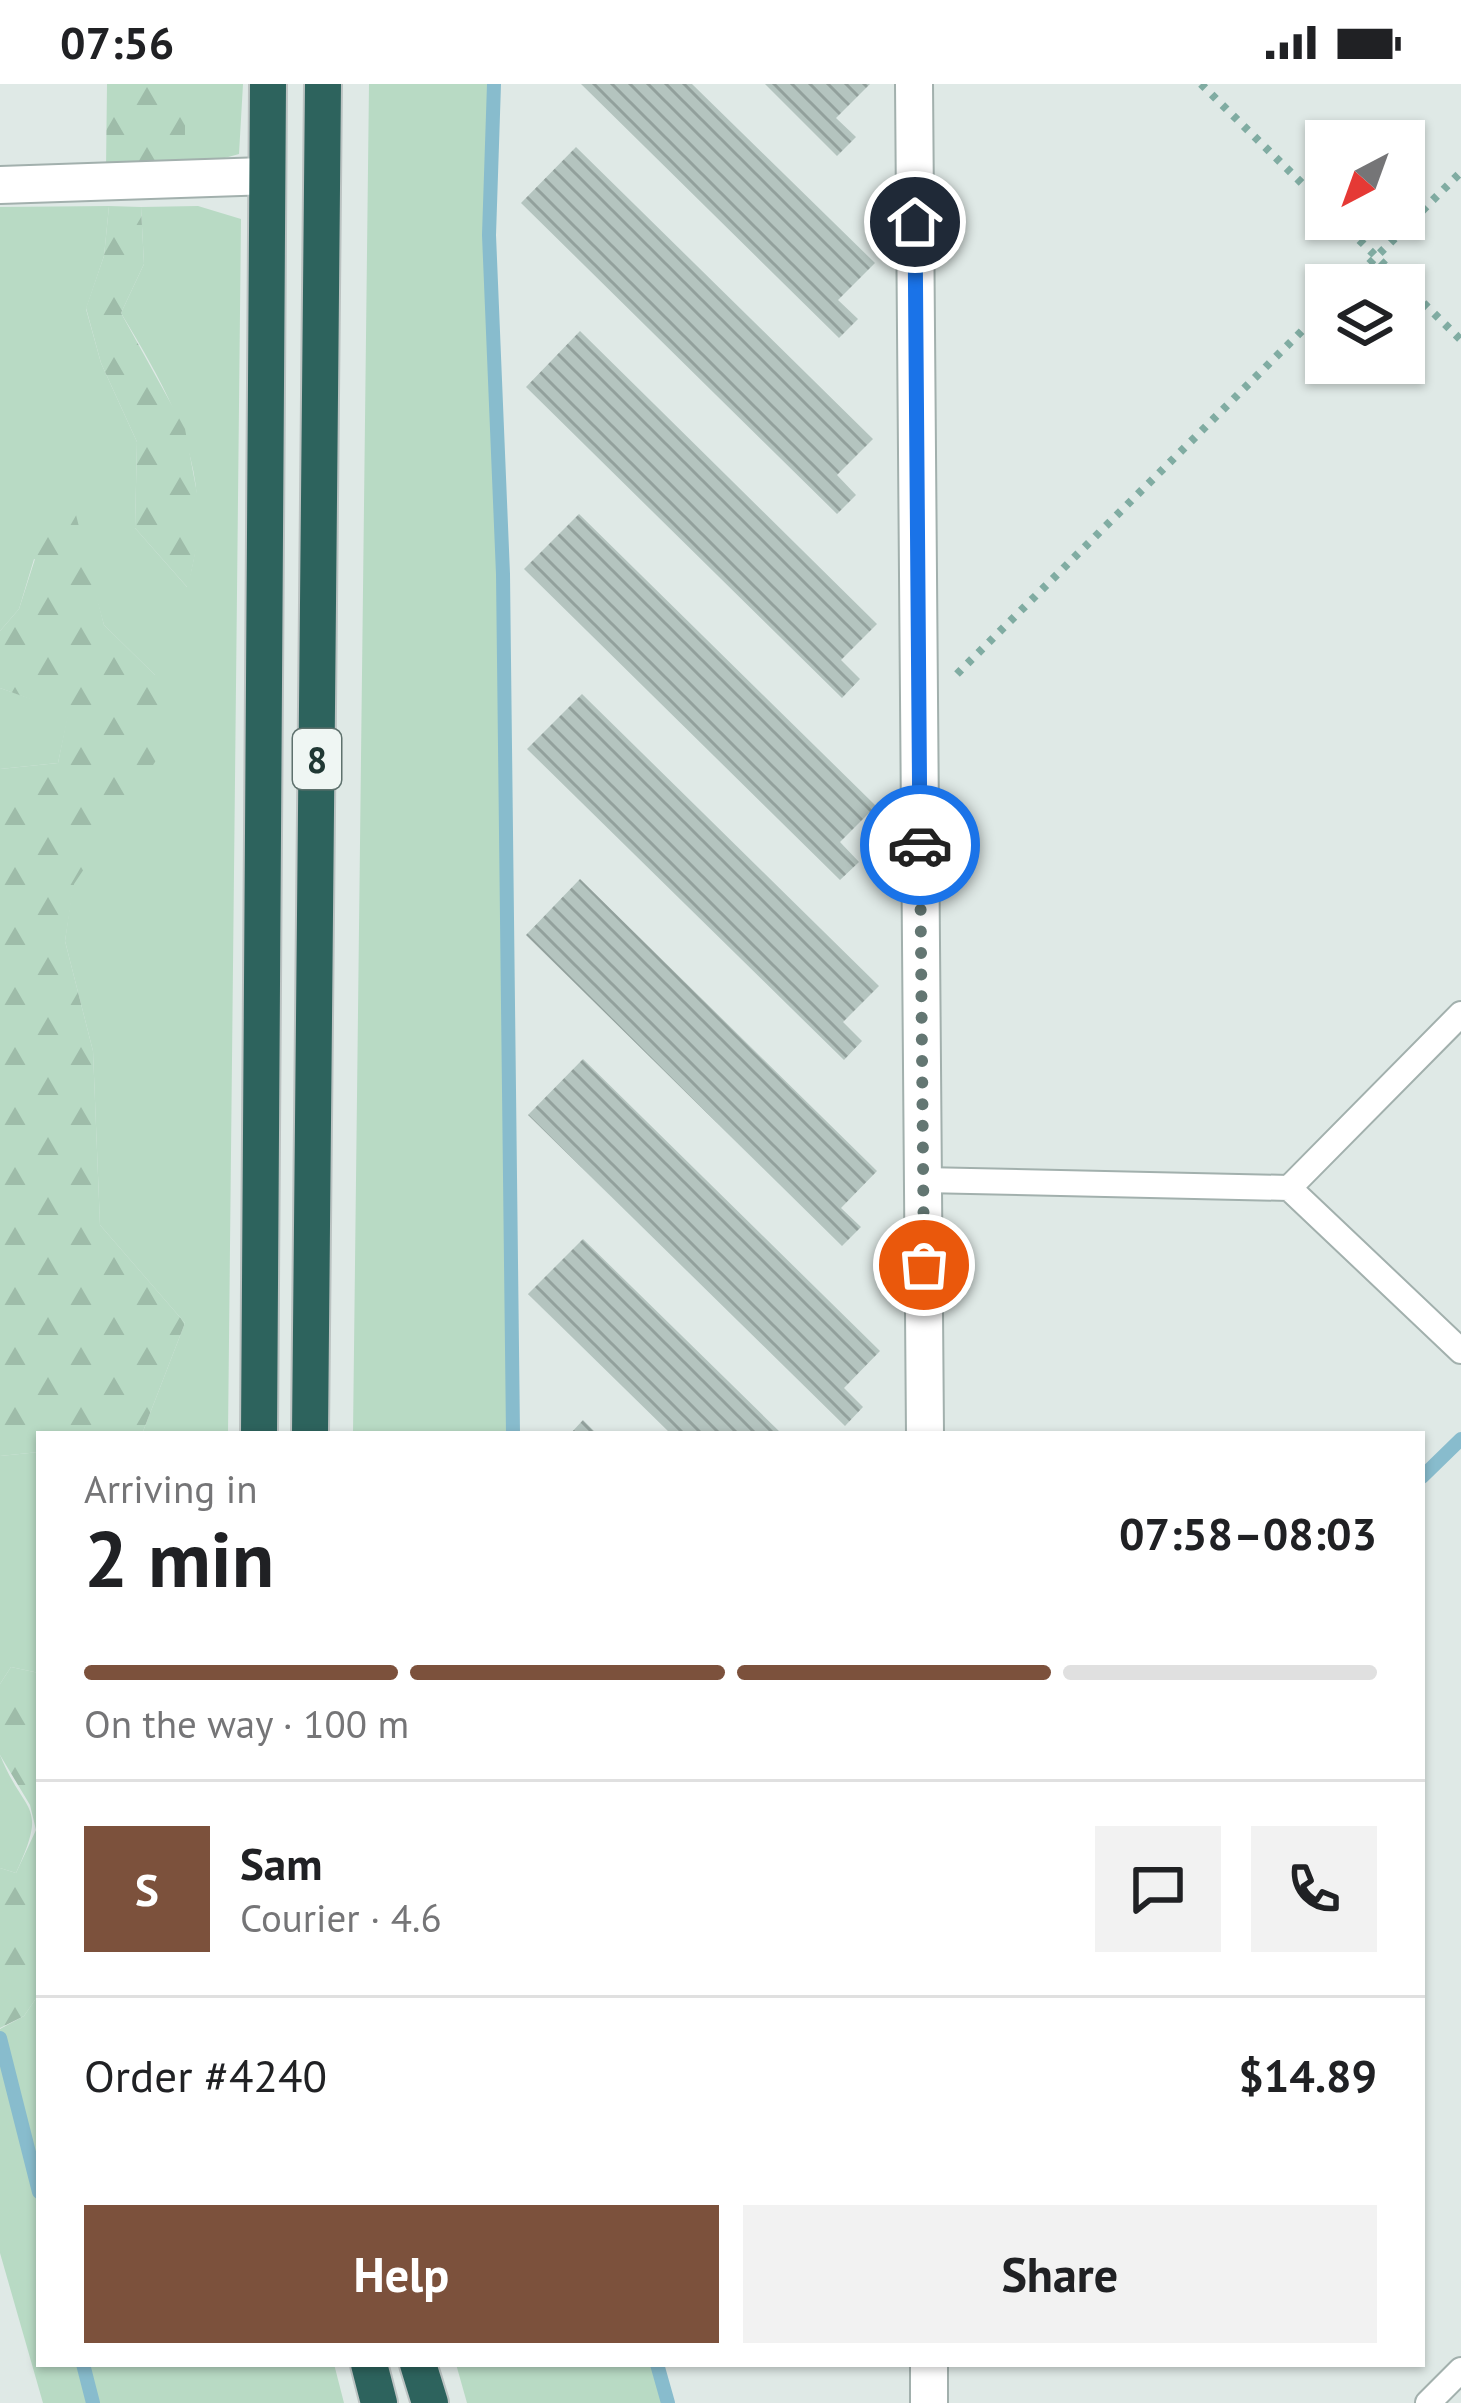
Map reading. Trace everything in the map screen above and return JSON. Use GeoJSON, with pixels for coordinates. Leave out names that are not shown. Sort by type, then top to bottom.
{"type":"FeatureCollection","features":[{"type":"Feature","properties":{"kind":"highway","name":"8"},"geometry":{"type":"LineString","coordinates":[[259,1431],[268,84]]}},
{"type":"Feature","properties":{"kind":"highway","name":"8"},"geometry":{"type":"LineString","coordinates":[[310,1431],[323,84]]}},
{"type":"Feature","properties":{"kind":"highway"},"geometry":{"type":"LineString","coordinates":[[370,2367],[380,2403]]}},
{"type":"Feature","properties":{"kind":"highway"},"geometry":{"type":"LineString","coordinates":[[419,2367],[430,2403]]}},
{"type":"Feature","properties":{"kind":"street"},"geometry":{"type":"LineString","coordinates":[[914,84],[925,1431]]}},
{"type":"Feature","properties":{"kind":"street"},"geometry":{"type":"LineString","coordinates":[[0,185],[267,176]]}},
{"type":"Feature","properties":{"kind":"street"},"geometry":{"type":"LineString","coordinates":[[929,2367],[929,2403]]}},
{"type":"Feature","properties":{"kind":"lane"},"geometry":{"type":"LineString","coordinates":[[1289,1187],[1461,1014]]}},
{"type":"Feature","properties":{"kind":"lane"},"geometry":{"type":"LineString","coordinates":[[923,1180],[1289,1187],[1461,1351]]}},
{"type":"Feature","properties":{"kind":"lane"},"geometry":{"type":"LineString","coordinates":[[1428,2403],[1461,2370]]}},
{"type":"Feature","properties":{"kind":"path"},"geometry":{"type":"LineString","coordinates":[[1201,84],[1305,186]]}},
{"type":"Feature","properties":{"kind":"path"},"geometry":{"type":"LineString","coordinates":[[1368,264],[1461,172]]}},
{"type":"Feature","properties":{"kind":"path"},"geometry":{"type":"LineString","coordinates":[[1360,240],[1461,340]]}},
{"type":"Feature","properties":{"kind":"path"},"geometry":{"type":"LineString","coordinates":[[919,681],[957,675],[1305,328]]}},
{"type":"Feature","properties":{"kind":"green space"},"geometry":{"type":"Polygon","coordinates":[[[107,84],[185,84],[185,169],[106,169],[107,84]]]}},
{"type":"Feature","properties":{"kind":"green space"},"geometry":{"type":"Polygon","coordinates":[[[185,84],[243,84],[239,154],[185,169],[185,84]]]}},
{"type":"Feature","properties":{"kind":"green space"},"geometry":{"type":"Polygon","coordinates":[[[369,84],[489,84],[485,235],[498,576],[508,1431],[353,1431],[369,84]]]}},
{"type":"Feature","properties":{"kind":"green space"},"geometry":{"type":"Polygon","coordinates":[[[109,206],[104,256],[86,309],[101,363],[137,442],[135,528],[187,587],[198,511],[186,443],[159,379],[121,313],[144,264],[141,207],[198,206],[241,219],[228,1431],[143,1431],[185,1323],[100,1225],[93,1051],[65,941],[73,884],[108,828],[155,675],[104,625],[90,575],[34,559],[19,609],[0,631],[0,207],[109,206]]]}},
{"type":"Feature","properties":{"kind":"green space"},"geometry":{"type":"Polygon","coordinates":[[[109,206],[141,207],[144,264],[121,313],[185,429],[202,520],[188,588],[135,528],[137,442],[101,363],[86,308],[104,256],[109,206]]]}},
{"type":"Feature","properties":{"kind":"green space"},"geometry":{"type":"Polygon","coordinates":[[[51,509],[75,511],[104,625],[155,675],[163,750],[74,884],[65,941],[93,1051],[100,1225],[185,1323],[143,1431],[36,1431],[36,1452],[0,1456],[0,769],[58,763],[68,713],[0,688],[0,631],[19,609],[51,509]]]}},
{"type":"Feature","properties":{"kind":"green space"},"geometry":{"type":"Polygon","coordinates":[[[0,688],[69,712],[58,763],[0,769],[0,688]]]}},
{"type":"Feature","properties":{"kind":"green space"},"geometry":{"type":"Polygon","coordinates":[[[36,1452],[36,1672],[11,1667],[0,1684],[0,1456],[36,1452]]]}},
{"type":"Feature","properties":{"kind":"green space"},"geometry":{"type":"Polygon","coordinates":[[[11,1667],[36,1672],[36,1830],[30,1805],[0,1755],[0,1684],[11,1667]]]}},
{"type":"Feature","properties":{"kind":"green space"},"geometry":{"type":"Polygon","coordinates":[[[0,1755],[32,1820],[16,1873],[0,1868],[0,1755]]]}},
{"type":"Feature","properties":{"kind":"green space"},"geometry":{"type":"Polygon","coordinates":[[[36,1830],[36,1998],[24,2016],[0,2028],[0,1868],[16,1873],[36,1830]]]}},
{"type":"Feature","properties":{"kind":"green space"},"geometry":{"type":"Polygon","coordinates":[[[36,1998],[36,2367],[335,2367],[344,2403],[43,2403],[0,2253],[0,2029],[24,2016],[36,1998]]]}},
{"type":"Feature","properties":{"kind":"green space"},"geometry":{"type":"Polygon","coordinates":[[[457,2367],[654,2367],[664,2403],[467,2403],[457,2367]]]}},
{"type":"Feature","properties":{"kind":"building"},"geometry":{"type":"Polygon","coordinates":[[[581,84],[692,84],[875,263],[838,300],[858,319],[839,338],[581,84]]]}},
{"type":"Feature","properties":{"kind":"building"},"geometry":{"type":"Polygon","coordinates":[[[765,84],[870,84],[836,118],[856,137],[837,156],[765,84]]]}},
{"type":"Feature","properties":{"kind":"building"},"geometry":{"type":"Polygon","coordinates":[[[576,147],[873,439],[837,475],[856,495],[837,514],[521,203],[576,147]]]}},
{"type":"Feature","properties":{"kind":"building"},"geometry":{"type":"Polygon","coordinates":[[[580,331],[877,624],[841,660],[860,679],[842,698],[526,387],[580,331]]]}},
{"type":"Feature","properties":{"kind":"building"},"geometry":{"type":"Polygon","coordinates":[[[579,514],[876,806],[840,842],[859,862],[840,880],[524,569],[579,514]]]}},
{"type":"Feature","properties":{"kind":"building"},"geometry":{"type":"Polygon","coordinates":[[[582,694],[879,986],[843,1022],[862,1041],[844,1060],[527,749],[582,694]]]}},
{"type":"Feature","properties":{"kind":"building"},"geometry":{"type":"Polygon","coordinates":[[[580,879],[877,1171],[841,1208],[861,1227],[842,1246],[526,935],[580,879]]]}},
{"type":"Feature","properties":{"kind":"building"},"geometry":{"type":"Polygon","coordinates":[[[583,1059],[880,1351],[844,1388],[863,1407],[845,1426],[528,1115],[583,1059]]]}},
{"type":"Feature","properties":{"kind":"building"},"geometry":{"type":"Polygon","coordinates":[[[583,1239],[779,1431],[668,1431],[528,1294],[583,1239]]]}},
{"type":"Feature","properties":{"kind":"building"},"geometry":{"type":"Polygon","coordinates":[[[583,1420],[594,1431],[573,1431],[583,1420]]]}},
{"type":"Feature","properties":{"kind":"waterway"},"geometry":{"type":"LineString","coordinates":[[494,84],[489,235],[503,574],[513,1431]]}},
{"type":"Feature","properties":{"kind":"waterway"},"geometry":{"type":"LineString","coordinates":[[1425,1474],[1461,1439]]}},
{"type":"Feature","properties":{"kind":"waterway"},"geometry":{"type":"LineString","coordinates":[[0,2038],[36,2180]]}},
{"type":"Feature","properties":{"kind":"waterway"},"geometry":{"type":"LineString","coordinates":[[84,2367],[93,2403]]}},
{"type":"Feature","properties":{"kind":"waterway"},"geometry":{"type":"LineString","coordinates":[[658,2367],[668,2403]]}},
{"type":"Feature","properties":{"kind":"way so far"},"geometry":{"type":"LineString","coordinates":[[920,845],[924,1265]]}},
{"type":"Feature","properties":{"kind":"route"},"geometry":{"type":"LineString","coordinates":[[915,222],[920,845]]}}]}
